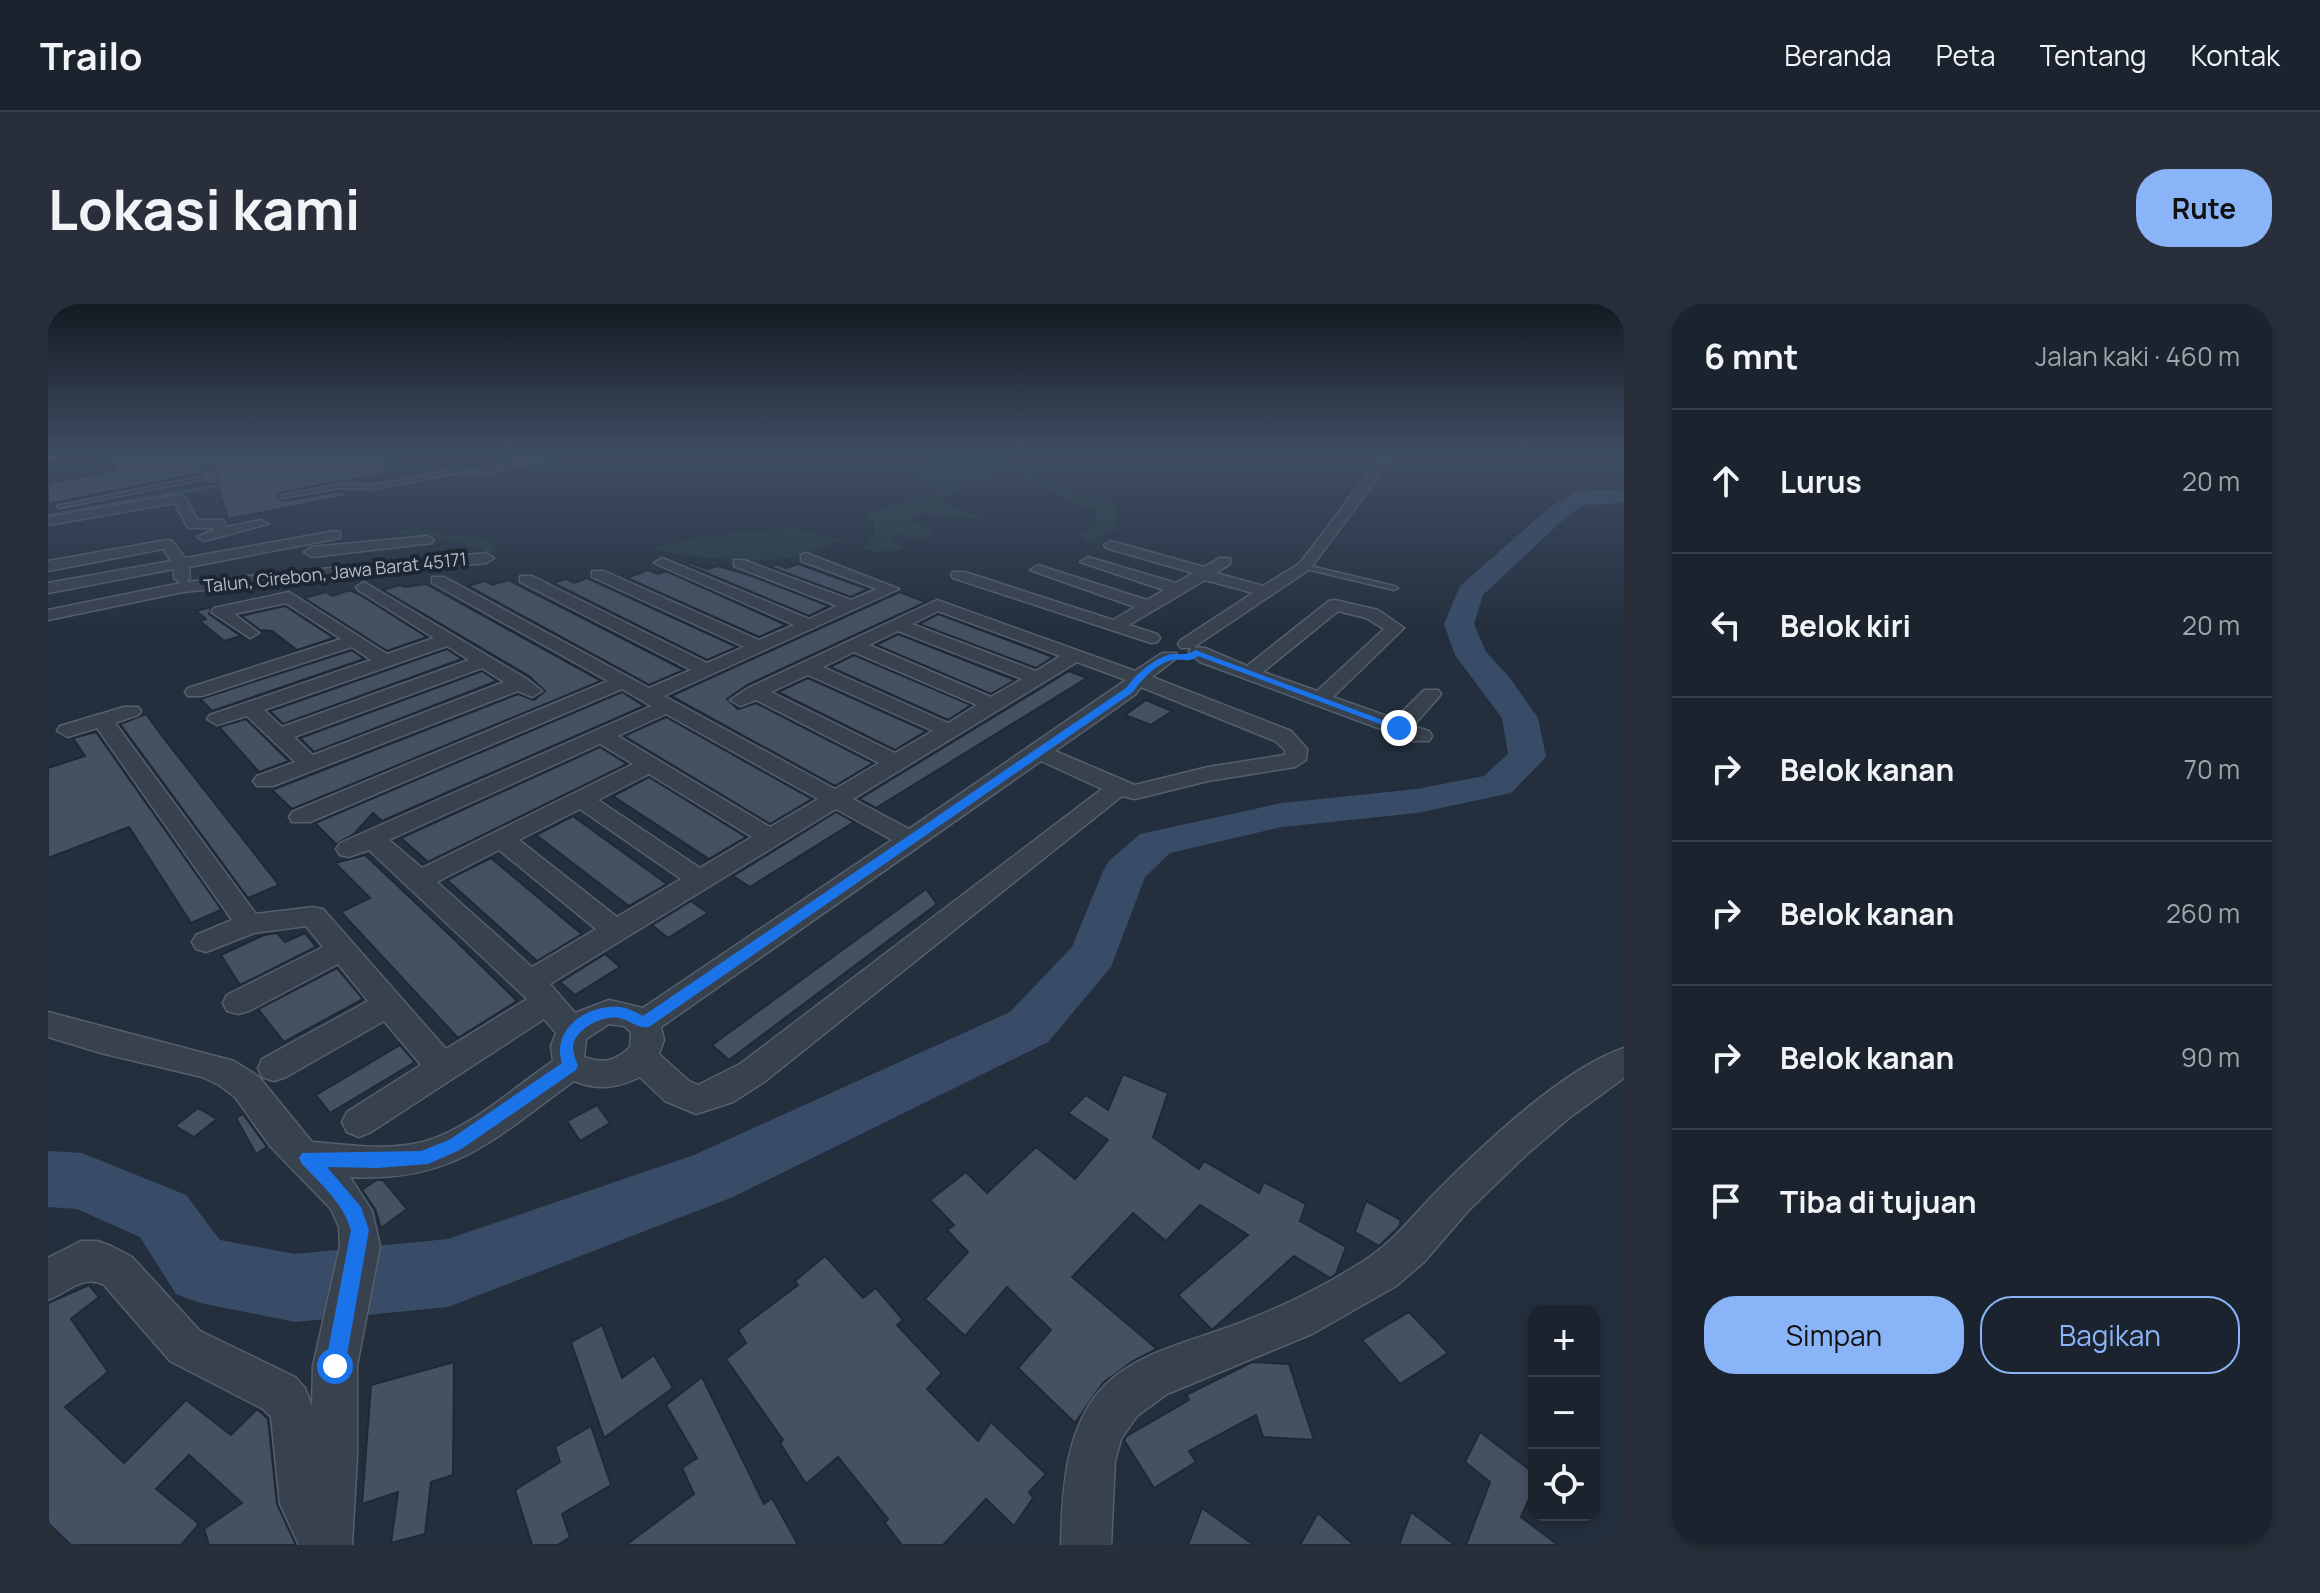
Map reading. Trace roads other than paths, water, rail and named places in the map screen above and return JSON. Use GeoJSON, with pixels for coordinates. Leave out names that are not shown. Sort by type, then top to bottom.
{"type":"FeatureCollection","features":[{"type":"Feature","properties":{"kind":"street"},"geometry":{"type":"LineString","coordinates":[[57,520],[130,513]]}},
{"type":"Feature","properties":{"kind":"street"},"geometry":{"type":"LineString","coordinates":[[187,513],[193,525],[218,523],[222,533]]}},
{"type":"Feature","properties":{"kind":"street"},"geometry":{"type":"LineString","coordinates":[[644,1023],[1129,690],[1137,678],[1185,651],[1305,566],[1345,513]]}},
{"type":"Feature","properties":{"kind":"street"},"geometry":{"type":"LineString","coordinates":[[48,566],[261,524]]}},
{"type":"Feature","properties":{"kind":"street","name":"Talun, Cirebon, Jawa Barat 45171"},"geometry":{"type":"LineString","coordinates":[[48,588],[335,535]]}},
{"type":"Feature","properties":{"kind":"street","name":"Talun, Cirebon, Jawa Barat 45171"},"geometry":{"type":"LineString","coordinates":[[207,559],[241,559],[427,540]]}},
{"type":"Feature","properties":{"kind":"street","name":"Talun, Cirebon, Jawa Barat 45171"},"geometry":{"type":"LineString","coordinates":[[167,544],[181,563],[183,587]]}},
{"type":"Feature","properties":{"kind":"street"},"geometry":{"type":"LineString","coordinates":[[1111,545],[1266,592]]}},
{"type":"Feature","properties":{"kind":"street","name":"Talun, Cirebon, Jawa Barat 45171"},"geometry":{"type":"LineString","coordinates":[[48,615],[183,587],[486,558]]}},
{"type":"Feature","properties":{"kind":"street"},"geometry":{"type":"LineString","coordinates":[[647,696],[891,589],[806,558]]}},
{"type":"Feature","properties":{"kind":"street"},"geometry":{"type":"LineString","coordinates":[[1115,626],[1225,561]]}},
{"type":"Feature","properties":{"kind":"street"},"geometry":{"type":"LineString","coordinates":[[1088,562],[1178,589]]}},
{"type":"Feature","properties":{"kind":"street"},"geometry":{"type":"LineString","coordinates":[[662,563],[809,625]]}},
{"type":"Feature","properties":{"kind":"street"},"geometry":{"type":"LineString","coordinates":[[739,563],[851,606]]}},
{"type":"Feature","properties":{"kind":"street"},"geometry":{"type":"LineString","coordinates":[[1038,570],[1149,606]]}},
{"type":"Feature","properties":{"kind":"street"},"geometry":{"type":"LineString","coordinates":[[598,574],[759,647]]}},
{"type":"Feature","properties":{"kind":"street"},"geometry":{"type":"LineString","coordinates":[[959,575],[1151,638]]}},
{"type":"Feature","properties":{"kind":"street"},"geometry":{"type":"LineString","coordinates":[[526,579],[707,670]]}},
{"type":"Feature","properties":{"kind":"street"},"geometry":{"type":"LineString","coordinates":[[438,580],[910,840]]}},
{"type":"Feature","properties":{"kind":"street"},"geometry":{"type":"LineString","coordinates":[[364,587],[560,708]]}},
{"type":"Feature","properties":{"kind":"street"},"geometry":{"type":"LineString","coordinates":[[250,633],[220,612],[289,597],[385,661]]}},
{"type":"Feature","properties":{"kind":"street"},"geometry":{"type":"LineString","coordinates":[[897,763],[748,696],[937,605],[1137,678],[1283,736],[1296,749],[1295,760],[1208,774],[1135,792],[1118,788],[1040,752]]}},
{"type":"Feature","properties":{"kind":"street"},"geometry":{"type":"LineString","coordinates":[[1250,673],[1335,605],[1372,614],[1395,628],[1320,699]]}},
{"type":"Feature","properties":{"kind":"street"},"geometry":{"type":"LineString","coordinates":[[897,624],[1037,678]]}},
{"type":"Feature","properties":{"kind":"street"},"geometry":{"type":"LineString","coordinates":[[217,719],[449,639]]}},
{"type":"Feature","properties":{"kind":"street"},"geometry":{"type":"LineString","coordinates":[[195,692],[354,641]]}},
{"type":"Feature","properties":{"kind":"street"},"geometry":{"type":"LineString","coordinates":[[853,645],[993,705]]}},
{"type":"Feature","properties":{"kind":"street"},"geometry":{"type":"LineString","coordinates":[[1185,651],[1421,736]]}},
{"type":"Feature","properties":{"kind":"street"},"geometry":{"type":"LineString","coordinates":[[359,1122],[443,1068],[616,931],[1076,655]]}},
{"type":"Feature","properties":{"kind":"street"},"geometry":{"type":"LineString","coordinates":[[279,735],[483,661]]}},
{"type":"Feature","properties":{"kind":"street"},"geometry":{"type":"LineString","coordinates":[[807,667],[949,731]]}},
{"type":"Feature","properties":{"kind":"street"},"geometry":{"type":"LineString","coordinates":[[301,817],[623,682]]}},
{"type":"Feature","properties":{"kind":"street"},"geometry":{"type":"LineString","coordinates":[[265,781],[520,683]]}},
{"type":"Feature","properties":{"kind":"street"},"geometry":{"type":"LineString","coordinates":[[1399,728],[1431,694]]}},
{"type":"Feature","properties":{"kind":"street"},"geometry":{"type":"LineString","coordinates":[[573,1031],[538,992],[419,880],[361,844],[667,706]]}},
{"type":"Feature","properties":{"kind":"street"},"geometry":{"type":"LineString","coordinates":[[250,708],[310,764]]}},
{"type":"Feature","properties":{"kind":"street"},"geometry":{"type":"LineString","coordinates":[[68,731],[131,711]]}},
{"type":"Feature","properties":{"kind":"street"},"geometry":{"type":"LineString","coordinates":[[102,720],[249,924]]}},
{"type":"Feature","properties":{"kind":"street"},"geometry":{"type":"LineString","coordinates":[[602,736],[771,838]]}},
{"type":"Feature","properties":{"kind":"street"},"geometry":{"type":"LineString","coordinates":[[419,880],[650,765]]}},
{"type":"Feature","properties":{"kind":"street"},"geometry":{"type":"LineString","coordinates":[[642,1058],[677,1091],[696,1100],[721,1092],[752,1073],[1118,788]]}},
{"type":"Feature","properties":{"kind":"street"},"geometry":{"type":"LineString","coordinates":[[580,799],[700,880]]}},
{"type":"Feature","properties":{"kind":"street"},"geometry":{"type":"LineString","coordinates":[[501,839],[616,931]]}},
{"type":"Feature","properties":{"kind":"street"},"geometry":{"type":"LineString","coordinates":[[206,942],[249,924],[313,916],[443,1068]]}},
{"type":"Feature","properties":{"kind":"street"},"geometry":{"type":"LineString","coordinates":[[238,1003],[341,950]]}},
{"type":"Feature","properties":{"kind":"street"},"geometry":{"type":"LineString","coordinates":[[274,1068],[388,1004]]}},
{"type":"Feature","properties":{"kind":"street"},"geometry":{"type":"LineString","coordinates":[[609,1012],[623,1012],[644,1023],[650,1033],[649,1045],[642,1058],[627,1070],[606,1076],[586,1075],[571,1066],[565,1049],[573,1031],[583,1022],[609,1012]]}},
{"type":"Feature","properties":{"kind":"street"},"geometry":{"type":"LineString","coordinates":[[48,1024],[92,1039],[200,1062],[232,1076],[254,1093],[283,1137],[308,1158],[355,1213],[360,1246],[335,1366],[334,1456],[327,1545]]}},
{"type":"Feature","properties":{"kind":"street"},"geometry":{"type":"LineString","coordinates":[[1086,1545],[1086,1497],[1101,1432],[1110,1414],[1125,1398],[1178,1366],[1238,1345],[1305,1316],[1353,1290],[1408,1251],[1499,1156],[1551,1111],[1590,1081],[1624,1061]]}},
{"type":"Feature","properties":{"kind":"street"},"geometry":{"type":"LineString","coordinates":[[308,1158],[377,1161],[422,1158],[455,1145],[571,1066]]}},
{"type":"Feature","properties":{"kind":"street"},"geometry":{"type":"LineString","coordinates":[[48,1280],[81,1260],[97,1260],[129,1281],[185,1346],[279,1393],[289,1404],[293,1416],[304,1504],[327,1545]]}},
{"type":"Feature","properties":{"kind":"lane"},"geometry":{"type":"LineString","coordinates":[[57,520],[82,513]]}},
{"type":"Feature","properties":{"kind":"lane"},"geometry":{"type":"LineString","coordinates":[[1305,566],[1394,588]]}},
{"type":"Feature","properties":{"kind":"waterway"},"geometry":{"type":"LineString","coordinates":[[48,516],[65,513]]}},
{"type":"Feature","properties":{"kind":"waterway"},"geometry":{"type":"LineString","coordinates":[[48,1179],[82,1181],[163,1216],[200,1270],[295,1288],[448,1273],[711,1177],[1029,1027],[1093,955],[1125,871],[1155,843],[1282,815],[1417,801],[1497,785],[1527,757],[1520,718],[1497,684],[1471,655],[1459,624],[1470,592],[1557,513]]}}]}
